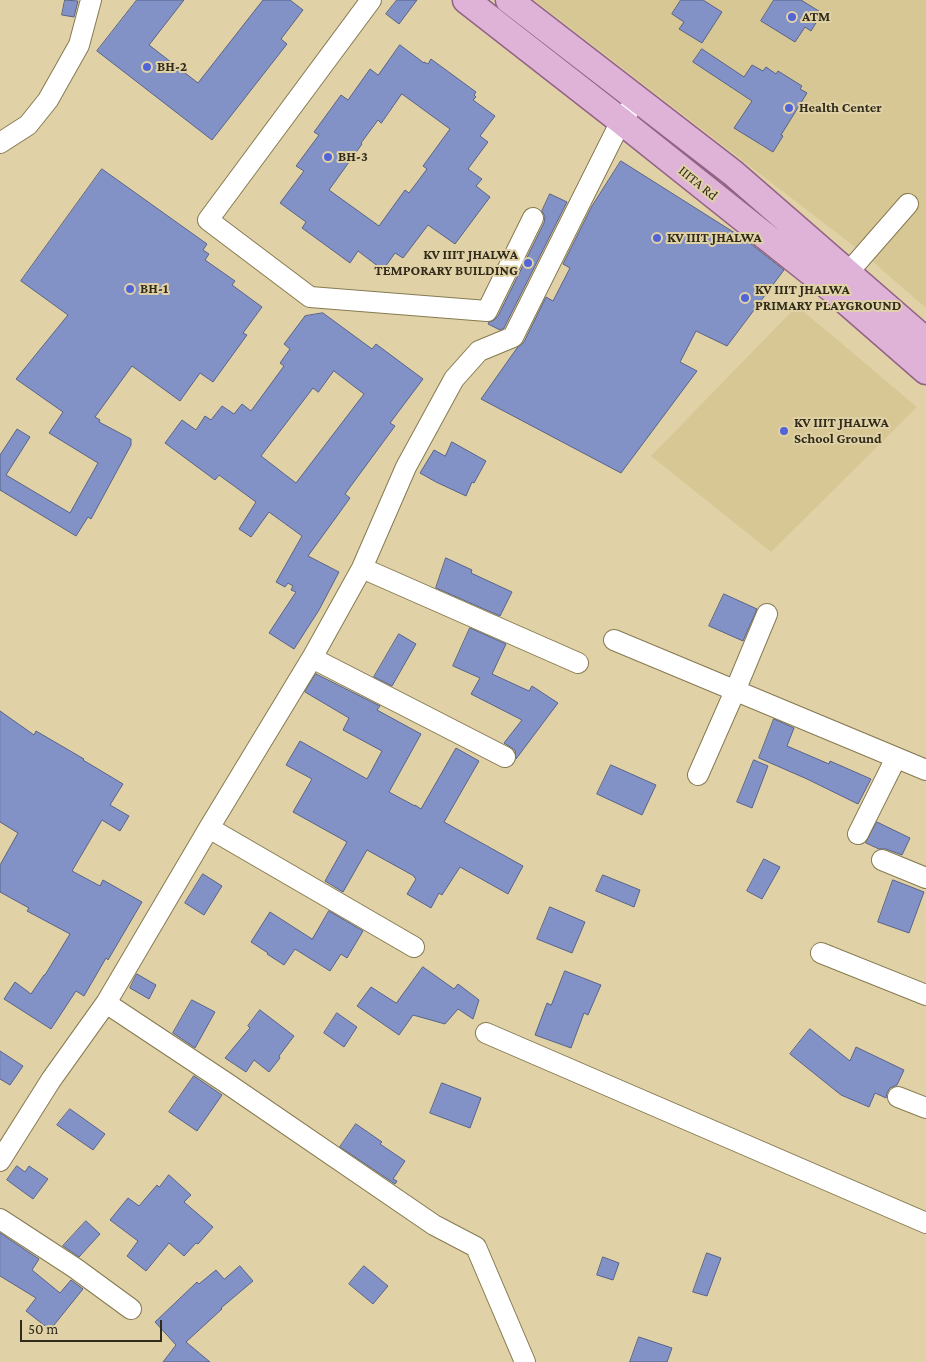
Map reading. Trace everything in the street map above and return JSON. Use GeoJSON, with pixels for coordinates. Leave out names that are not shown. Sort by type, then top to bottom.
{"type":"FeatureCollection","features":[{"type":"Feature","properties":{"kind":"main road","name":"IIITA Rd"},"geometry":{"type":"LineString","coordinates":[[466,0],[621,121],[840,282],[926,341]]}},
{"type":"Feature","properties":{"kind":"main road","name":"IIITA Rd"},"geometry":{"type":"LineString","coordinates":[[509,0],[733,173],[926,371]]}},
{"type":"Feature","properties":{"kind":"street"},"geometry":{"type":"LineString","coordinates":[[0,143],[28,125],[48,100],[79,45],[90,0]]}},
{"type":"Feature","properties":{"kind":"street"},"geometry":{"type":"LineString","coordinates":[[371,0],[208,220],[310,297],[488,311],[533,218]]}},
{"type":"Feature","properties":{"kind":"street"},"geometry":{"type":"LineString","coordinates":[[0,1161],[51,1080],[106,1003],[312,658],[362,568],[406,467],[454,379],[479,351],[513,338],[621,121],[638,99]]}},
{"type":"Feature","properties":{"kind":"street"},"geometry":{"type":"LineString","coordinates":[[840,282],[908,204]]}},
{"type":"Feature","properties":{"kind":"street"},"geometry":{"type":"LineString","coordinates":[[362,568],[578,663]]}},
{"type":"Feature","properties":{"kind":"street"},"geometry":{"type":"LineString","coordinates":[[698,775],[767,614]]}},
{"type":"Feature","properties":{"kind":"street"},"geometry":{"type":"LineString","coordinates":[[614,640],[926,770]]}},
{"type":"Feature","properties":{"kind":"street"},"geometry":{"type":"LineString","coordinates":[[312,658],[504,757]]}},
{"type":"Feature","properties":{"kind":"street"},"geometry":{"type":"LineString","coordinates":[[858,834],[896,758]]}},
{"type":"Feature","properties":{"kind":"street"},"geometry":{"type":"LineString","coordinates":[[209,828],[414,947]]}},
{"type":"Feature","properties":{"kind":"street"},"geometry":{"type":"LineString","coordinates":[[882,860],[926,878]]}},
{"type":"Feature","properties":{"kind":"street"},"geometry":{"type":"LineString","coordinates":[[821,953],[926,995]]}},
{"type":"Feature","properties":{"kind":"street"},"geometry":{"type":"LineString","coordinates":[[106,1003],[434,1225],[476,1247],[524,1362]]}},
{"type":"Feature","properties":{"kind":"street"},"geometry":{"type":"LineString","coordinates":[[486,1033],[926,1223]]}},
{"type":"Feature","properties":{"kind":"street"},"geometry":{"type":"LineString","coordinates":[[898,1097],[926,1108]]}},
{"type":"Feature","properties":{"kind":"street"},"geometry":{"type":"LineString","coordinates":[[0,1219],[75,1268],[130,1309]]}},
{"type":"Feature","properties":{"kind":"shaded area"},"geometry":{"type":"Polygon","coordinates":[[[534,0],[926,0],[926,308],[864,254],[534,0]]]}},
{"type":"Feature","properties":{"kind":"shaded area","name":"KV IIIT JHALWA School Ground"},"geometry":{"type":"Polygon","coordinates":[[[797,306],[917,407],[771,552],[651,456],[797,306]]]}},
{"type":"Feature","properties":{"kind":"building"},"geometry":{"type":"Polygon","coordinates":[[[65,0],[78,1],[74,17],[62,15],[65,0]]]}},
{"type":"Feature","properties":{"kind":"building","name":"BH-2"},"geometry":{"type":"Polygon","coordinates":[[[137,0],[184,0],[149,45],[198,83],[263,0],[290,0],[303,10],[281,39],[287,44],[212,140],[97,51],[137,0]]]}},
{"type":"Feature","properties":{"kind":"building"},"geometry":{"type":"Polygon","coordinates":[[[397,0],[417,0],[399,24],[386,14],[397,0]]]}},
{"type":"Feature","properties":{"kind":"building"},"geometry":{"type":"Polygon","coordinates":[[[681,0],[703,0],[722,12],[702,43],[679,29],[684,22],[672,14],[681,0]]]}},
{"type":"Feature","properties":{"kind":"building","name":"ATM"},"geometry":{"type":"Polygon","coordinates":[[[774,0],[801,0],[822,13],[811,31],[805,27],[795,42],[761,21],[774,0]]]}},
{"type":"Feature","properties":{"kind":"building","name":"BH-3"},"geometry":{"type":"Polygon","coordinates":[[[400,45],[424,63],[428,64],[431,59],[476,92],[474,95],[476,97],[473,100],[495,116],[480,136],[488,142],[468,169],[482,179],[476,186],[490,197],[455,244],[428,225],[403,258],[395,253],[383,270],[358,251],[350,263],[302,228],[306,222],[280,203],[304,171],[296,166],[319,135],[314,132],[341,95],[348,100],[370,69],[378,75],[400,45]],[[402,94],[381,123],[378,120],[329,190],[379,226],[405,190],[409,193],[427,169],[423,166],[450,129],[402,94]]]}},
{"type":"Feature","properties":{"kind":"building","name":"Health Center"},"geometry":{"type":"Polygon","coordinates":[[[702,49],[744,77],[752,65],[763,71],[766,67],[776,74],[778,71],[802,86],[800,89],[807,93],[781,135],[783,136],[773,152],[734,128],[752,101],[693,62],[702,49]]]}},
{"type":"Feature","properties":{"kind":"building"},"geometry":{"type":"Polygon","coordinates":[[[621,161],[746,240],[784,270],[727,346],[696,331],[680,362],[697,371],[621,473],[481,399],[517,348],[524,342],[546,297],[553,301],[570,268],[563,264],[592,206],[621,161]]]}},
{"type":"Feature","properties":{"kind":"building","name":"BH-1"},"geometry":{"type":"Polygon","coordinates":[[[102,169],[207,244],[203,250],[209,254],[205,260],[235,281],[232,285],[262,307],[243,333],[247,335],[213,382],[200,373],[180,401],[132,366],[95,417],[100,420],[99,422],[131,439],[131,445],[91,519],[88,517],[76,536],[0,490],[0,455],[17,429],[30,437],[6,475],[70,513],[98,463],[49,433],[63,412],[16,379],[68,315],[21,281],[102,169]]]}},
{"type":"Feature","properties":{"kind":"building","name":"KV IIIT JHALWA TEMPORARY BUILDING"},"geometry":{"type":"Polygon","coordinates":[[[550,194],[567,202],[504,328],[500,330],[488,324],[498,316],[544,223],[545,217],[542,211],[550,194]]]}},
{"type":"Feature","properties":{"kind":"building"},"geometry":{"type":"Polygon","coordinates":[[[323,313],[372,349],[376,344],[423,379],[390,423],[395,426],[345,494],[350,498],[308,556],[339,572],[319,610],[294,649],[269,633],[296,592],[291,590],[293,586],[288,583],[285,587],[276,582],[302,536],[269,512],[251,537],[239,529],[256,502],[219,475],[215,480],[165,443],[182,420],[196,430],[205,416],[211,420],[222,406],[234,414],[242,404],[251,411],[284,366],[280,363],[290,349],[284,344],[305,316],[323,313]],[[334,371],[318,392],[313,388],[261,456],[296,483],[364,394],[334,371]]]}},
{"type":"Feature","properties":{"kind":"building"},"geometry":{"type":"Polygon","coordinates":[[[452,442],[486,461],[474,483],[472,482],[466,496],[420,473],[434,450],[445,456],[452,442]]]}},
{"type":"Feature","properties":{"kind":"building"},"geometry":{"type":"Polygon","coordinates":[[[446,558],[472,570],[471,573],[512,592],[500,616],[436,588],[446,558]]]}},
{"type":"Feature","properties":{"kind":"building"},"geometry":{"type":"Polygon","coordinates":[[[724,594],[757,609],[743,641],[709,626],[724,594]]]}},
{"type":"Feature","properties":{"kind":"building"},"geometry":{"type":"Polygon","coordinates":[[[470,628],[506,644],[492,674],[529,691],[532,686],[558,703],[516,759],[515,750],[504,743],[522,720],[471,694],[480,678],[453,666],[470,628]]]}},
{"type":"Feature","properties":{"kind":"building"},"geometry":{"type":"Polygon","coordinates":[[[399,634],[416,644],[392,686],[374,677],[399,634]]]}},
{"type":"Feature","properties":{"kind":"building"},"geometry":{"type":"Polygon","coordinates":[[[316,674],[380,706],[377,710],[421,734],[389,792],[415,806],[421,809],[456,748],[479,761],[444,822],[523,866],[508,894],[460,867],[442,895],[439,893],[431,908],[407,894],[416,879],[414,876],[367,850],[343,892],[325,881],[347,842],[293,812],[312,779],[286,765],[300,741],[367,779],[382,751],[343,730],[349,718],[305,692],[316,674]]]}},
{"type":"Feature","properties":{"kind":"building"},"geometry":{"type":"Polygon","coordinates":[[[0,711],[34,735],[36,731],[123,784],[110,805],[129,816],[120,831],[102,820],[72,871],[100,886],[103,880],[142,902],[108,960],[106,958],[84,996],[76,991],[51,1029],[4,999],[15,982],[31,994],[70,934],[27,911],[29,908],[0,892],[0,865],[18,833],[0,822],[0,711]]]}},
{"type":"Feature","properties":{"kind":"building"},"geometry":{"type":"Polygon","coordinates":[[[774,719],[794,728],[787,746],[829,764],[830,761],[871,779],[858,804],[759,758],[774,719]]]}},
{"type":"Feature","properties":{"kind":"building"},"geometry":{"type":"Polygon","coordinates":[[[754,760],[768,766],[752,808],[737,802],[754,760]]]}},
{"type":"Feature","properties":{"kind":"building"},"geometry":{"type":"Polygon","coordinates":[[[611,765],[656,785],[642,815],[597,794],[611,765]]]}},
{"type":"Feature","properties":{"kind":"building"},"geometry":{"type":"Polygon","coordinates":[[[877,822],[910,838],[902,855],[886,849],[879,849],[866,843],[877,822]]]}},
{"type":"Feature","properties":{"kind":"building"},"geometry":{"type":"Polygon","coordinates":[[[764,859],[780,867],[762,899],[747,891],[764,859]]]}},
{"type":"Feature","properties":{"kind":"building"},"geometry":{"type":"Polygon","coordinates":[[[203,874],[222,886],[204,915],[185,903],[203,874]]]}},
{"type":"Feature","properties":{"kind":"building"},"geometry":{"type":"Polygon","coordinates":[[[603,875],[640,890],[634,907],[596,891],[603,875]]]}},
{"type":"Feature","properties":{"kind":"building"},"geometry":{"type":"Polygon","coordinates":[[[893,880],[924,892],[909,933],[878,922],[893,880]]]}},
{"type":"Feature","properties":{"kind":"building"},"geometry":{"type":"Polygon","coordinates":[[[550,907],[585,922],[572,953],[537,939],[550,907]]]}},
{"type":"Feature","properties":{"kind":"building"},"geometry":{"type":"Polygon","coordinates":[[[329,911],[363,931],[347,958],[341,954],[330,971],[295,949],[284,965],[251,942],[270,912],[312,939],[329,911]]]}},
{"type":"Feature","properties":{"kind":"building"},"geometry":{"type":"Polygon","coordinates":[[[423,967],[454,989],[458,984],[479,1000],[473,1019],[458,1009],[445,1024],[413,1015],[399,1035],[357,1006],[371,987],[396,1003],[423,967]]]}},
{"type":"Feature","properties":{"kind":"building"},"geometry":{"type":"Polygon","coordinates":[[[565,971],[601,985],[588,1015],[584,1013],[571,1048],[535,1035],[547,1003],[551,1005],[565,971]]]}},
{"type":"Feature","properties":{"kind":"building"},"geometry":{"type":"Polygon","coordinates":[[[137,974],[156,985],[149,999],[130,988],[137,974]]]}},
{"type":"Feature","properties":{"kind":"building"},"geometry":{"type":"Polygon","coordinates":[[[192,1000],[215,1012],[195,1048],[173,1033],[192,1000]]]}},
{"type":"Feature","properties":{"kind":"building"},"geometry":{"type":"Polygon","coordinates":[[[260,1010],[294,1036],[269,1072],[254,1060],[246,1072],[225,1058],[250,1028],[248,1026],[260,1010]]]}},
{"type":"Feature","properties":{"kind":"building"},"geometry":{"type":"Polygon","coordinates":[[[337,1013],[357,1027],[344,1047],[324,1033],[337,1013]]]}},
{"type":"Feature","properties":{"kind":"building"},"geometry":{"type":"Polygon","coordinates":[[[810,1029],[850,1061],[856,1047],[904,1070],[897,1085],[890,1088],[886,1098],[875,1093],[869,1107],[841,1095],[790,1054],[810,1029]]]}},
{"type":"Feature","properties":{"kind":"building"},"geometry":{"type":"Polygon","coordinates":[[[0,1051],[23,1066],[10,1085],[0,1079],[0,1051]]]}},
{"type":"Feature","properties":{"kind":"building"},"geometry":{"type":"Polygon","coordinates":[[[194,1076],[222,1095],[197,1131],[169,1112],[194,1076]]]}},
{"type":"Feature","properties":{"kind":"building"},"geometry":{"type":"Polygon","coordinates":[[[442,1083],[481,1098],[470,1128],[430,1113],[442,1083]]]}},
{"type":"Feature","properties":{"kind":"building"},"geometry":{"type":"Polygon","coordinates":[[[70,1109],[105,1134],[93,1150],[57,1125],[70,1109]]]}},
{"type":"Feature","properties":{"kind":"building"},"geometry":{"type":"Polygon","coordinates":[[[356,1124],[405,1161],[393,1179],[397,1181],[395,1184],[340,1147],[356,1124]]]}},
{"type":"Feature","properties":{"kind":"building"},"geometry":{"type":"Polygon","coordinates":[[[17,1166],[25,1172],[29,1166],[48,1179],[33,1199],[7,1180],[17,1166]]]}},
{"type":"Feature","properties":{"kind":"building"},"geometry":{"type":"Polygon","coordinates":[[[169,1175],[191,1195],[184,1202],[213,1227],[184,1256],[169,1243],[146,1271],[127,1256],[138,1241],[110,1220],[128,1198],[139,1206],[157,1185],[159,1187],[169,1175]]]}},
{"type":"Feature","properties":{"kind":"building"},"geometry":{"type":"Polygon","coordinates":[[[86,1221],[100,1234],[79,1257],[63,1246],[86,1221]]]}},
{"type":"Feature","properties":{"kind":"building"},"geometry":{"type":"Polygon","coordinates":[[[0,1233],[39,1259],[32,1270],[60,1293],[71,1280],[83,1289],[50,1330],[26,1311],[36,1298],[0,1276],[0,1233]]]}},
{"type":"Feature","properties":{"kind":"building"},"geometry":{"type":"Polygon","coordinates":[[[707,1253],[721,1258],[707,1296],[693,1292],[707,1253]]]}},
{"type":"Feature","properties":{"kind":"building"},"geometry":{"type":"Polygon","coordinates":[[[603,1257],[619,1263],[613,1280],[597,1275],[603,1257]]]}},
{"type":"Feature","properties":{"kind":"building"},"geometry":{"type":"Polygon","coordinates":[[[240,1266],[253,1281],[221,1308],[186,1342],[210,1362],[163,1362],[176,1345],[155,1322],[197,1282],[199,1284],[216,1270],[224,1279],[240,1266]]]}},
{"type":"Feature","properties":{"kind":"building"},"geometry":{"type":"Polygon","coordinates":[[[364,1266],[388,1286],[373,1304],[349,1284],[364,1266]]]}},
{"type":"Feature","properties":{"kind":"building"},"geometry":{"type":"Polygon","coordinates":[[[639,1337],[672,1348],[667,1362],[630,1362],[639,1337]]]}},
{"type":"Feature","properties":{"kind":"place","name":"ATM"},"geometry":{"type":"Point","coordinates":[792,17]}},
{"type":"Feature","properties":{"kind":"place","name":"BH-2"},"geometry":{"type":"Point","coordinates":[147,67]}},
{"type":"Feature","properties":{"kind":"place","name":"Health Center"},"geometry":{"type":"Point","coordinates":[789,108]}},
{"type":"Feature","properties":{"kind":"place","name":"BH-3"},"geometry":{"type":"Point","coordinates":[328,157]}},
{"type":"Feature","properties":{"kind":"place","name":"KV IIIT JHALWA"},"geometry":{"type":"Point","coordinates":[657,238]}},
{"type":"Feature","properties":{"kind":"place","name":"KV IIIT JHALWA TEMPORARY BUILDING"},"geometry":{"type":"Point","coordinates":[528,263]}},
{"type":"Feature","properties":{"kind":"place","name":"BH-1"},"geometry":{"type":"Point","coordinates":[130,289]}},
{"type":"Feature","properties":{"kind":"place","name":"KV IIIT JHALWA PRIMARY PLAYGROUND"},"geometry":{"type":"Point","coordinates":[745,298]}},
{"type":"Feature","properties":{"kind":"place","name":"KV IIIT JHALWA School Ground"},"geometry":{"type":"Point","coordinates":[784,431]}}]}
